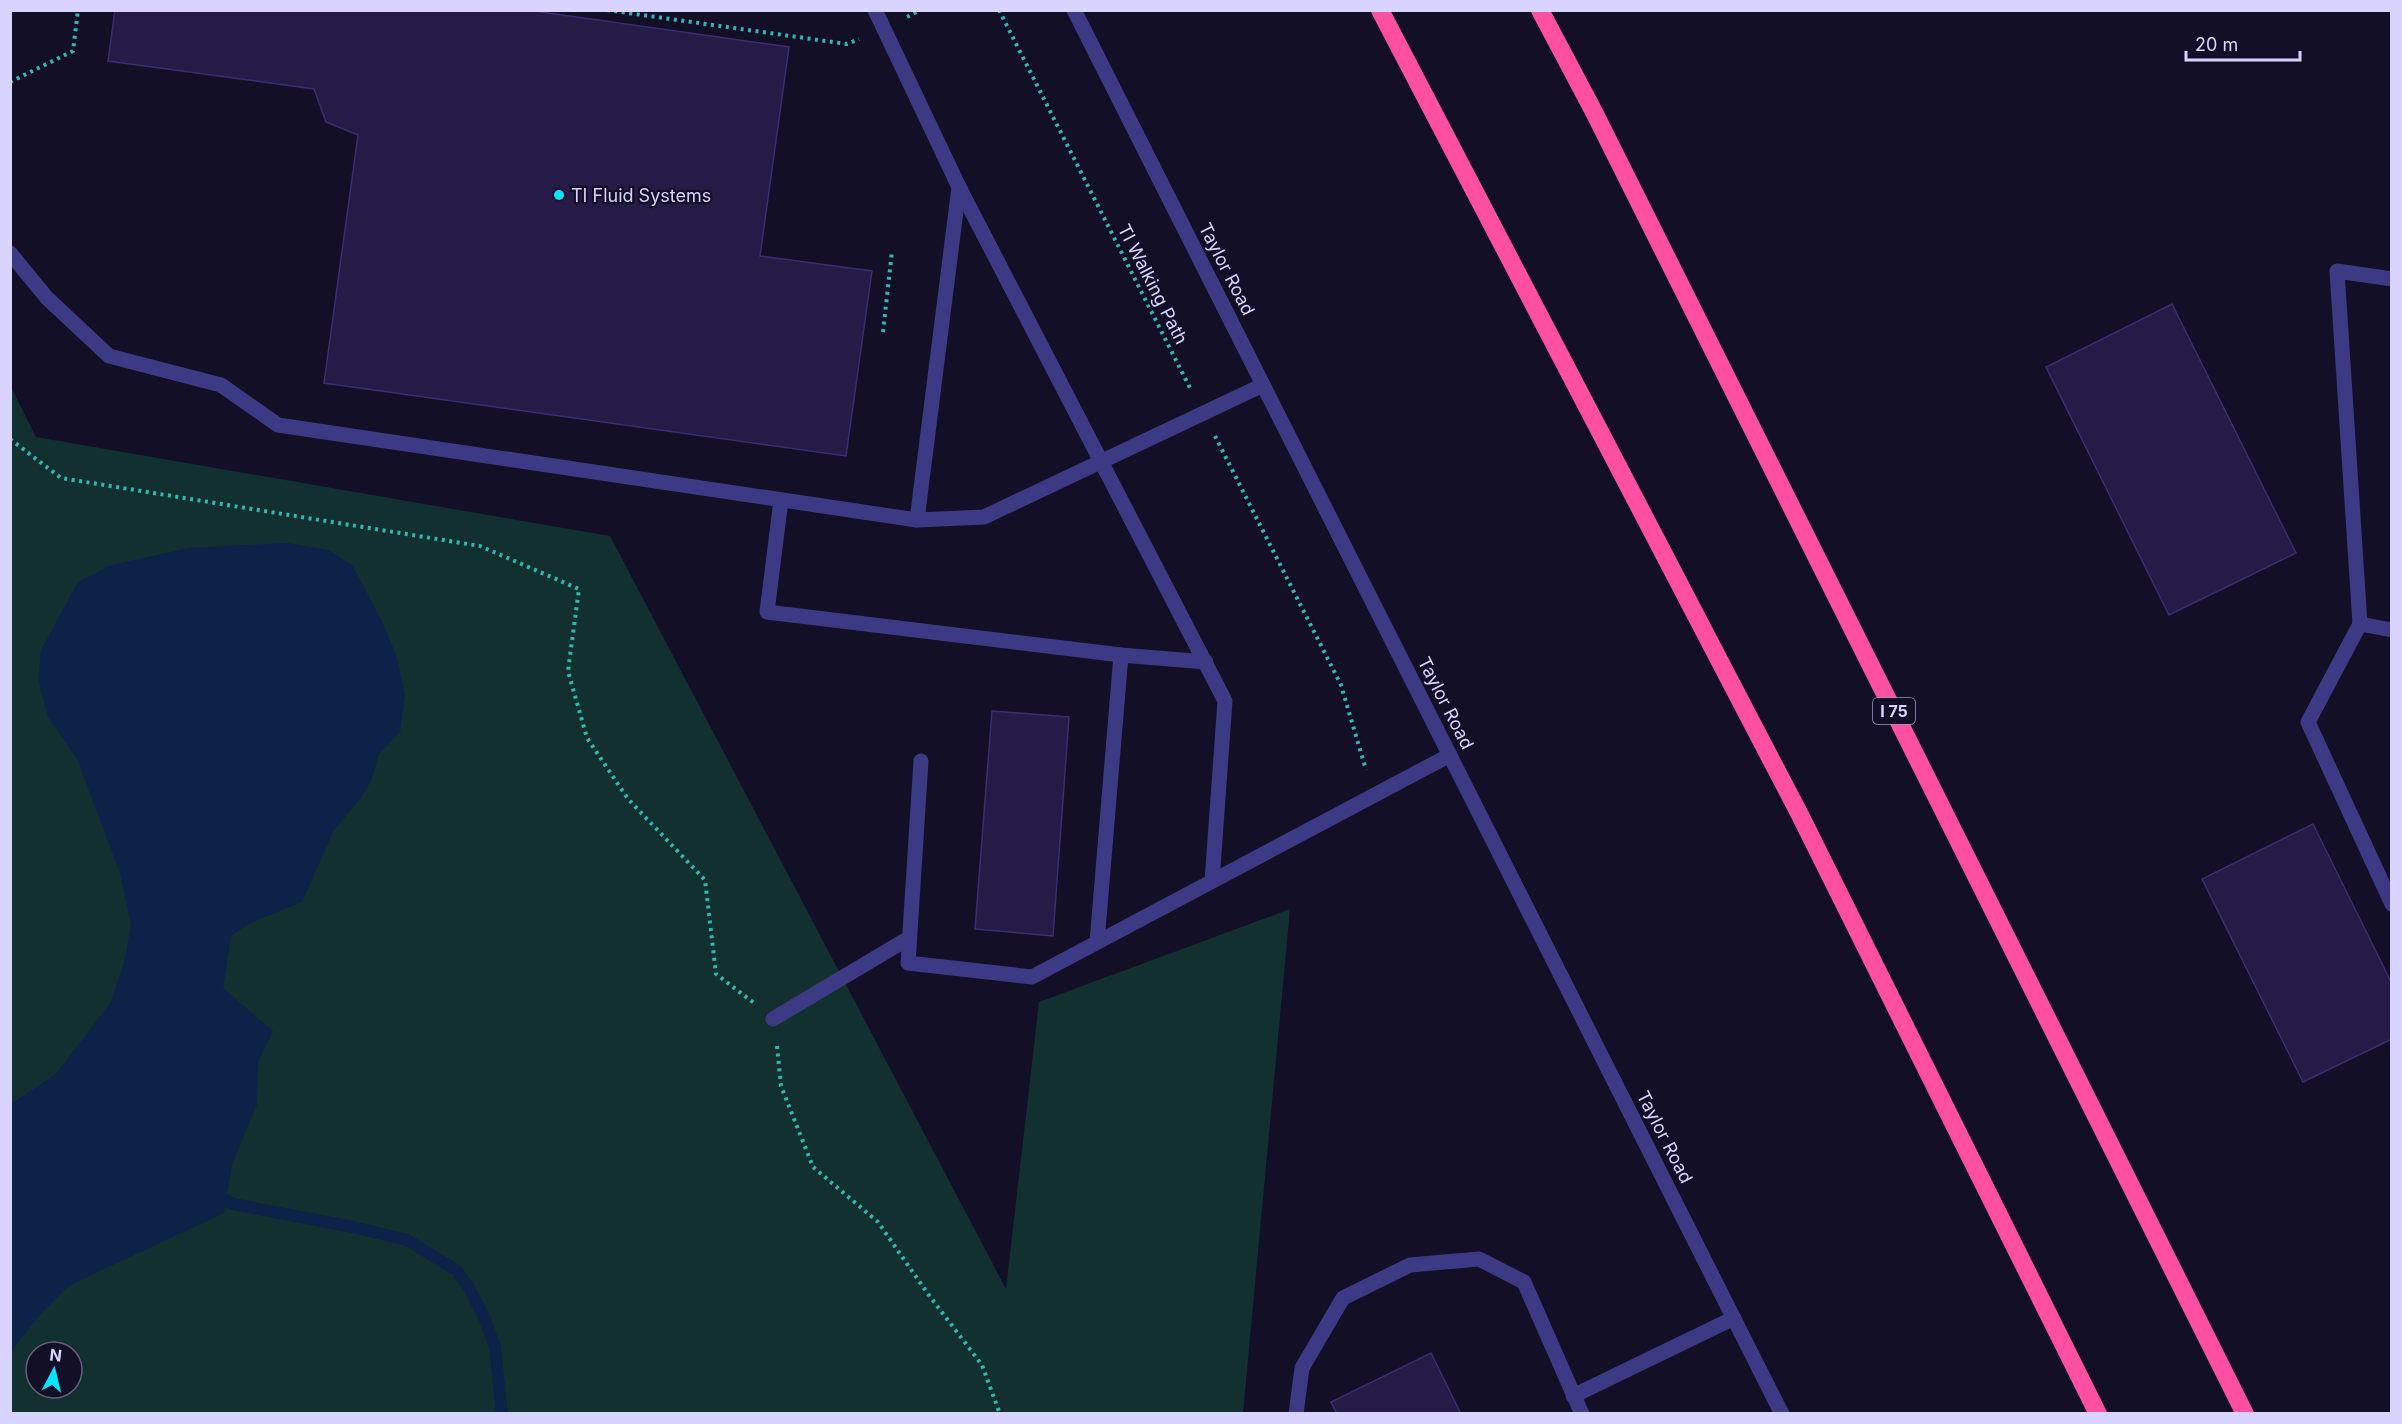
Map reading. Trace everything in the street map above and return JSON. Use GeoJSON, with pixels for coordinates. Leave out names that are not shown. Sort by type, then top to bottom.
{"type":"FeatureCollection","features":[{"type":"Feature","properties":{"kind":"highway"},"geometry":{"type":"LineString","coordinates":[[1380,10],[1800,815],[2098,1413]]}},
{"type":"Feature","properties":{"kind":"highway","name":"I 75"},"geometry":{"type":"LineString","coordinates":[[1540,10],[2245,1413]]}},
{"type":"Feature","properties":{"kind":"street"},"geometry":{"type":"LineString","coordinates":[[875,10],[959,187],[1225,701],[1212,881]]}},
{"type":"Feature","properties":{"kind":"street","name":"Taylor Road"},"geometry":{"type":"LineString","coordinates":[[1074,10],[1782,1413]]}},
{"type":"Feature","properties":{"kind":"street"},"geometry":{"type":"LineString","coordinates":[[917,520],[959,187]]}},
{"type":"Feature","properties":{"kind":"street"},"geometry":{"type":"LineString","coordinates":[[10,254],[47,298],[109,356],[221,385],[278,425],[917,520],[984,517],[1263,385]]}},
{"type":"Feature","properties":{"kind":"street"},"geometry":{"type":"LineString","coordinates":[[2391,279],[2337,271],[2360,624],[2308,722],[2391,904]]}},
{"type":"Feature","properties":{"kind":"street"},"geometry":{"type":"LineString","coordinates":[[781,500],[767,612],[1121,655],[1206,662]]}},
{"type":"Feature","properties":{"kind":"street"},"geometry":{"type":"LineString","coordinates":[[2360,624],[2391,630]]}},
{"type":"Feature","properties":{"kind":"street"},"geometry":{"type":"LineString","coordinates":[[1097,942],[1121,655]]}},
{"type":"Feature","properties":{"kind":"street"},"geometry":{"type":"LineString","coordinates":[[921,761],[908,963],[1032,977],[1450,755]]}},
{"type":"Feature","properties":{"kind":"street"},"geometry":{"type":"LineString","coordinates":[[773,1019],[909,938]]}},
{"type":"Feature","properties":{"kind":"street"},"geometry":{"type":"LineString","coordinates":[[1296,1413],[1302,1368],[1343,1298],[1410,1265],[1479,1259],[1524,1282],[1582,1413]]}},
{"type":"Feature","properties":{"kind":"street"},"geometry":{"type":"LineString","coordinates":[[1573,1396],[1734,1318]]}},
{"type":"Feature","properties":{"kind":"path"},"geometry":{"type":"LineString","coordinates":[[10,82],[73,51],[78,10]]}},
{"type":"Feature","properties":{"kind":"path"},"geometry":{"type":"LineString","coordinates":[[607,10],[847,44],[920,10]]}},
{"type":"Feature","properties":{"kind":"path","name":"TI Walking Path"},"geometry":{"type":"LineString","coordinates":[[999,10],[1341,685],[1374,796]]}},
{"type":"Feature","properties":{"kind":"path"},"geometry":{"type":"LineString","coordinates":[[883,332],[892,251]]}},
{"type":"Feature","properties":{"kind":"path"},"geometry":{"type":"LineString","coordinates":[[10,439],[61,478],[480,546],[579,589],[568,672],[587,738],[628,799],[705,880],[716,974],[773,1019],[782,1086],[813,1167],[878,1222],[928,1294],[982,1365],[1000,1413]]}},
{"type":"Feature","properties":{"kind":"green space"},"geometry":{"type":"Polygon","coordinates":[[[11,387],[36,437],[610,536],[1006,1289],[1039,1002],[1290,909],[1243,1413],[11,1413],[11,387]]]}},
{"type":"Feature","properties":{"kind":"water"},"geometry":{"type":"Polygon","coordinates":[[[287,543],[329,550],[352,565],[383,623],[397,658],[405,695],[400,732],[379,754],[371,781],[360,799],[334,830],[302,902],[248,924],[231,936],[223,988],[273,1031],[258,1062],[257,1105],[232,1164],[224,1213],[70,1285],[37,1318],[11,1352],[11,1104],[56,1074],[111,1002],[125,959],[131,925],[120,873],[77,759],[48,717],[38,680],[41,650],[78,582],[111,565],[189,548],[287,543]]]}},
{"type":"Feature","properties":{"kind":"building","name":"TI Fluid Systems"},"geometry":{"type":"Polygon","coordinates":[[[115,10],[527,10],[789,47],[760,256],[872,271],[846,456],[324,383],[358,135],[326,122],[314,89],[108,61],[115,10]]]}},
{"type":"Feature","properties":{"kind":"building"},"geometry":{"type":"Polygon","coordinates":[[[2172,304],[2296,553],[2169,615],[2046,367],[2172,304]]]}},
{"type":"Feature","properties":{"kind":"building"},"geometry":{"type":"Polygon","coordinates":[[[992,711],[1069,717],[1053,936],[975,929],[992,711]]]}},
{"type":"Feature","properties":{"kind":"building"},"geometry":{"type":"Polygon","coordinates":[[[2313,824],[2392,984],[2392,1039],[2303,1082],[2202,879],[2313,824]]]}},
{"type":"Feature","properties":{"kind":"building"},"geometry":{"type":"Polygon","coordinates":[[[1431,1353],[1461,1414],[1337,1414],[1331,1402],[1431,1353]]]}},
{"type":"Feature","properties":{"kind":"waterway"},"geometry":{"type":"LineString","coordinates":[[211,1192],[233,1204],[407,1240],[456,1270],[468,1286],[484,1317],[495,1347],[502,1414]]}},
{"type":"Feature","properties":{"kind":"place","name":"TI Fluid Systems"},"geometry":{"type":"Point","coordinates":[559,195]}}]}
